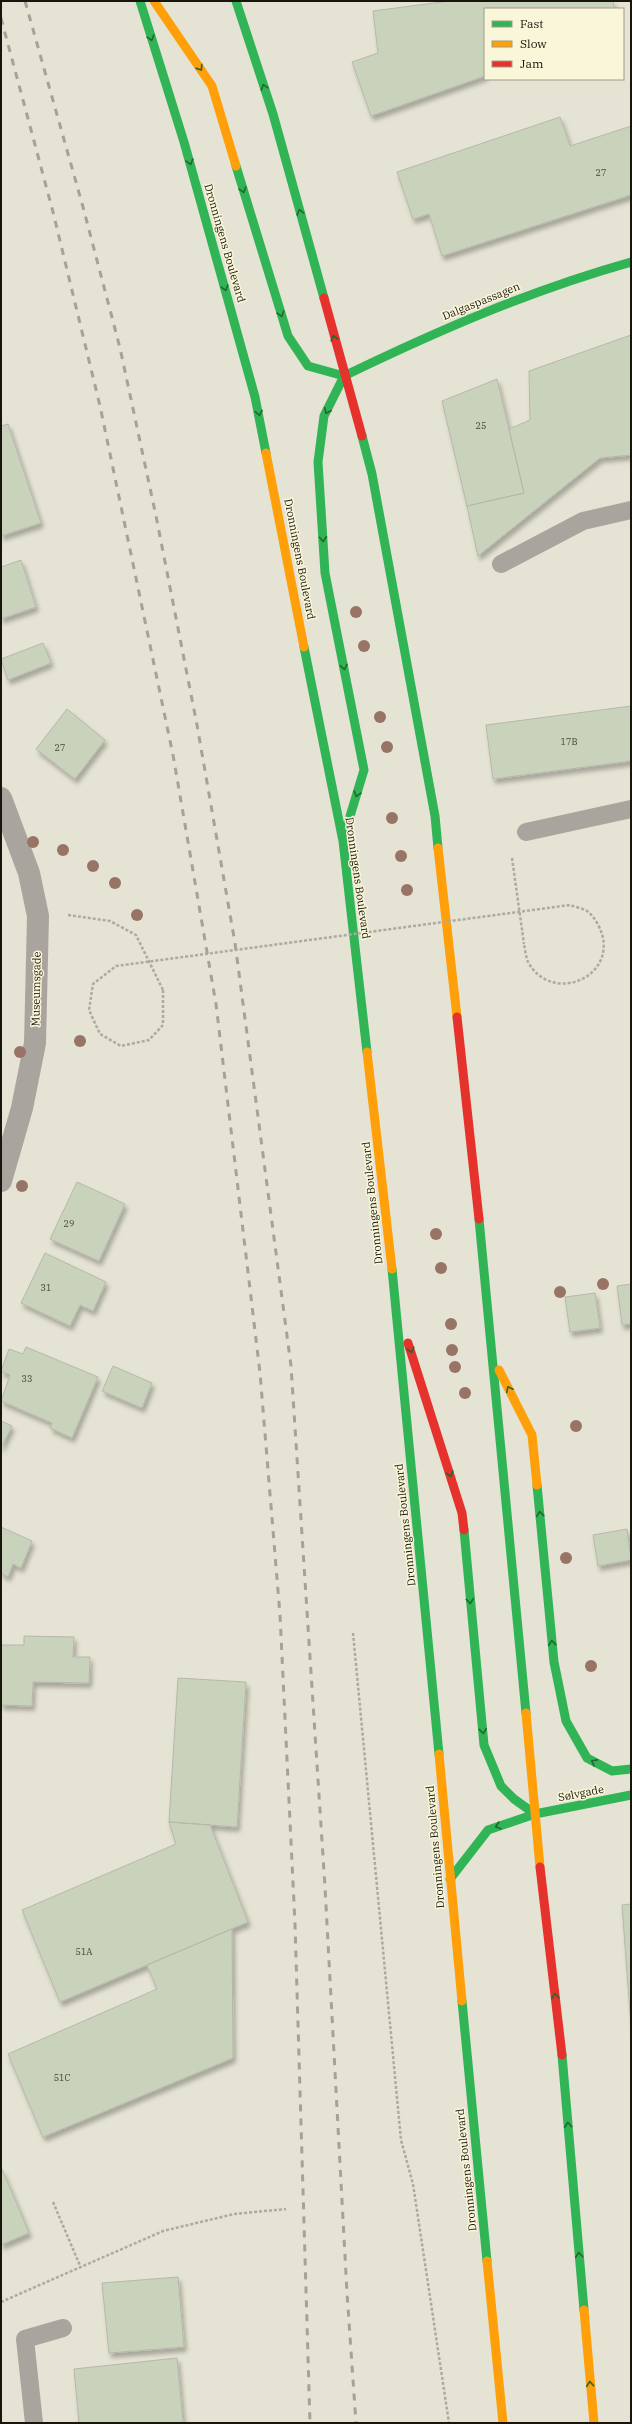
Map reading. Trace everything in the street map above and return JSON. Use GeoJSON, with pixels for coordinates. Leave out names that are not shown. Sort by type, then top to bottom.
{"type":"FeatureCollection","features":[{"type":"Feature","properties":{"kind":"main road","name":"Dronningens Boulevard"},"geometry":{"type":"LineString","coordinates":[[140,1],[184,142],[256,397],[343,841],[395,1299],[503,2423]]}},
{"type":"Feature","properties":{"kind":"main road"},"geometry":{"type":"LineString","coordinates":[[154,1],[212,86],[288,336],[308,366],[344,376]]}},
{"type":"Feature","properties":{"kind":"main road"},"geometry":{"type":"LineString","coordinates":[[236,1],[273,114],[372,474],[435,816],[494,1359],[544,1915],[561,2042],[594,2423]]}},
{"type":"Feature","properties":{"kind":"main road","name":"Dalgaspassagen"},"geometry":{"type":"LineString","coordinates":[[344,376],[451,325],[577,276],[631,262]]}},
{"type":"Feature","properties":{"kind":"main road"},"geometry":{"type":"LineString","coordinates":[[343,841],[364,770],[325,573],[318,462],[324,416],[344,376]]}},
{"type":"Feature","properties":{"kind":"main road"},"geometry":{"type":"LineString","coordinates":[[395,1299],[462,1513],[484,1745],[496,1780],[511,1798],[535,1814]]}},
{"type":"Feature","properties":{"kind":"main road"},"geometry":{"type":"LineString","coordinates":[[494,1359],[532,1435],[554,1662],[566,1720],[587,1758],[612,1771],[631,1769]]}},
{"type":"Feature","properties":{"kind":"main road","name":"Sølvgade"},"geometry":{"type":"LineString","coordinates":[[450,1879],[488,1830],[535,1814],[631,1795]]}},
{"type":"Feature","properties":{"kind":"street","name":"Museumsgade"},"geometry":{"type":"LineString","coordinates":[[1,798],[29,873],[38,916],[35,1043],[22,1108],[1,1181]]}},
{"type":"Feature","properties":{"kind":"lane"},"geometry":{"type":"LineString","coordinates":[[500,564],[583,521],[631,510]]}},
{"type":"Feature","properties":{"kind":"lane"},"geometry":{"type":"LineString","coordinates":[[526,832],[631,809]]}},
{"type":"Feature","properties":{"kind":"lane"},"geometry":{"type":"LineString","coordinates":[[34,2423],[25,2339],[63,2328]]}},
{"type":"Feature","properties":{"kind":"path"},"geometry":{"type":"LineString","coordinates":[[38,916],[78,915],[110,921],[136,935],[163,990],[163,1025],[149,1040],[121,1046],[100,1034],[89,1010],[93,984],[116,966],[570,905],[587,911],[599,925],[604,943],[601,960],[590,975],[574,983],[555,984],[539,976],[528,961],[524,944],[510,839],[526,832]]}},
{"type":"Feature","properties":{"kind":"path"},"geometry":{"type":"LineString","coordinates":[[353,1633],[401,2140],[413,2184],[449,2423]]}},
{"type":"Feature","properties":{"kind":"path"},"geometry":{"type":"LineString","coordinates":[[53,2202],[81,2268]]}},
{"type":"Feature","properties":{"kind":"path"},"geometry":{"type":"LineString","coordinates":[[1,2302],[163,2231],[234,2214],[286,2209]]}},
{"type":"Feature","properties":{"kind":"building"},"geometry":{"type":"Polygon","coordinates":[[[449,1],[613,1],[614,8],[484,8],[484,76],[371,116],[352,62],[378,53],[373,11],[449,1]]]}},
{"type":"Feature","properties":{"kind":"building"},"geometry":{"type":"Polygon","coordinates":[[[560,117],[570,146],[631,126],[631,195],[442,256],[429,214],[413,219],[397,172],[560,117]]]}},
{"type":"Feature","properties":{"kind":"building"},"geometry":{"type":"Polygon","coordinates":[[[631,335],[631,455],[600,458],[478,556],[467,506],[524,493],[509,429],[530,420],[529,371],[631,335]]]}},
{"type":"Feature","properties":{"kind":"building"},"geometry":{"type":"Polygon","coordinates":[[[497,379],[524,493],[467,506],[442,401],[497,379]]]}},
{"type":"Feature","properties":{"kind":"building"},"geometry":{"type":"Polygon","coordinates":[[[8,424],[41,523],[1,536],[1,426],[8,424]]]}},
{"type":"Feature","properties":{"kind":"building"},"geometry":{"type":"Polygon","coordinates":[[[21,560],[36,607],[1,619],[1,567],[21,560]]]}},
{"type":"Feature","properties":{"kind":"building"},"geometry":{"type":"Polygon","coordinates":[[[43,643],[51,663],[8,680],[1,659],[43,643]]]}},
{"type":"Feature","properties":{"kind":"building"},"geometry":{"type":"Polygon","coordinates":[[[631,706],[631,761],[493,779],[486,725],[631,706]]]}},
{"type":"Feature","properties":{"kind":"building"},"geometry":{"type":"Polygon","coordinates":[[[67,709],[105,740],[75,779],[36,749],[67,709]]]}},
{"type":"Feature","properties":{"kind":"building"},"geometry":{"type":"Polygon","coordinates":[[[77,1182],[125,1204],[99,1261],[50,1239],[77,1182]]]}},
{"type":"Feature","properties":{"kind":"building"},"geometry":{"type":"Polygon","coordinates":[[[45,1253],[106,1282],[93,1311],[80,1305],[70,1326],[21,1303],[45,1253]]]}},
{"type":"Feature","properties":{"kind":"building"},"geometry":{"type":"Polygon","coordinates":[[[631,1284],[631,1324],[622,1325],[617,1286],[631,1284]]]}},
{"type":"Feature","properties":{"kind":"building"},"geometry":{"type":"Polygon","coordinates":[[[595,1293],[600,1328],[570,1332],[565,1297],[595,1293]]]}},
{"type":"Feature","properties":{"kind":"building"},"geometry":{"type":"Polygon","coordinates":[[[26,1347],[98,1377],[72,1438],[50,1428],[52,1423],[1,1401],[10,1375],[1,1371],[9,1349],[23,1354],[26,1347]]]}},
{"type":"Feature","properties":{"kind":"building"},"geometry":{"type":"Polygon","coordinates":[[[113,1366],[152,1383],[142,1408],[102,1391],[113,1366]]]}},
{"type":"Feature","properties":{"kind":"building"},"geometry":{"type":"Polygon","coordinates":[[[1,1421],[12,1426],[1,1448],[1,1421]]]}},
{"type":"Feature","properties":{"kind":"building"},"geometry":{"type":"Polygon","coordinates":[[[1,1527],[32,1541],[21,1568],[13,1564],[8,1577],[1,1573],[1,1527]]]}},
{"type":"Feature","properties":{"kind":"building"},"geometry":{"type":"Polygon","coordinates":[[[627,1529],[631,1560],[598,1566],[593,1535],[627,1529]]]}},
{"type":"Feature","properties":{"kind":"building"},"geometry":{"type":"Polygon","coordinates":[[[24,1636],[74,1637],[73,1657],[90,1657],[89,1683],[33,1682],[32,1706],[1,1705],[1,1645],[24,1645],[24,1636]]]}},
{"type":"Feature","properties":{"kind":"building"},"geometry":{"type":"Polygon","coordinates":[[[178,1678],[246,1682],[237,1827],[169,1822],[178,1678]]]}},
{"type":"Feature","properties":{"kind":"building"},"geometry":{"type":"Polygon","coordinates":[[[169,1822],[210,1825],[248,1922],[60,2002],[22,1910],[176,1844],[169,1822]]]}},
{"type":"Feature","properties":{"kind":"building"},"geometry":{"type":"Polygon","coordinates":[[[631,1904],[631,2026],[622,1905],[631,1904]]]}},
{"type":"Feature","properties":{"kind":"building"},"geometry":{"type":"Polygon","coordinates":[[[232,1929],[233,2058],[43,2137],[8,2054],[157,1989],[147,1965],[232,1929]]]}},
{"type":"Feature","properties":{"kind":"building"},"geometry":{"type":"Polygon","coordinates":[[[2,2169],[29,2233],[1,2245],[1,2170],[2,2169]]]}},
{"type":"Feature","properties":{"kind":"building"},"geometry":{"type":"Polygon","coordinates":[[[178,2277],[184,2347],[109,2353],[102,2283],[178,2277]]]}},
{"type":"Feature","properties":{"kind":"building"},"geometry":{"type":"Polygon","coordinates":[[[177,2358],[183,2423],[79,2423],[74,2369],[177,2358]]]}},
{"type":"Feature","properties":{"kind":"railway"},"geometry":{"type":"LineString","coordinates":[[25,1],[83,207],[120,348],[156,516],[197,725],[235,943],[291,1366],[325,1887],[347,2293],[356,2423]]}},
{"type":"Feature","properties":{"kind":"railway"},"geometry":{"type":"LineString","coordinates":[[1,18],[53,212],[100,406],[173,755],[216,1004],[260,1373],[280,1615],[295,1924],[310,2423]]}},
{"type":"Feature","properties":{"kind":"traffic: fast"},"geometry":{"type":"LineString","coordinates":[[140,1],[184,142],[255,397],[266,453]]}},
{"type":"Feature","properties":{"kind":"traffic: fast"},"geometry":{"type":"LineString","coordinates":[[236,1],[273,114],[324,298]]}},
{"type":"Feature","properties":{"kind":"traffic: fast"},"geometry":{"type":"LineString","coordinates":[[236,166],[288,336],[308,366],[344,376]]}},
{"type":"Feature","properties":{"kind":"traffic: fast"},"geometry":{"type":"LineString","coordinates":[[344,376],[414,343],[485,313],[557,285],[631,262]]}},
{"type":"Feature","properties":{"kind":"traffic: fast"},"geometry":{"type":"LineString","coordinates":[[344,376],[324,416],[318,462],[325,573],[364,770],[344,836]]}},
{"type":"Feature","properties":{"kind":"traffic: fast"},"geometry":{"type":"LineString","coordinates":[[362,436],[372,474],[435,816],[438,848]]}},
{"type":"Feature","properties":{"kind":"traffic: fast"},"geometry":{"type":"LineString","coordinates":[[304,647],[343,841],[367,1052]]}},
{"type":"Feature","properties":{"kind":"traffic: fast"},"geometry":{"type":"LineString","coordinates":[[479,1219],[526,1713]]}},
{"type":"Feature","properties":{"kind":"traffic: fast"},"geometry":{"type":"LineString","coordinates":[[392,1269],[439,1754]]}},
{"type":"Feature","properties":{"kind":"traffic: fast"},"geometry":{"type":"LineString","coordinates":[[537,1485],[554,1662],[566,1721],[587,1758],[612,1771],[631,1769]]}},
{"type":"Feature","properties":{"kind":"traffic: fast"},"geometry":{"type":"LineString","coordinates":[[464,1530],[484,1745],[501,1786],[514,1799],[535,1814]]}},
{"type":"Feature","properties":{"kind":"traffic: fast"},"geometry":{"type":"LineString","coordinates":[[450,1879],[488,1830],[535,1814],[631,1795]]}},
{"type":"Feature","properties":{"kind":"traffic: fast"},"geometry":{"type":"LineString","coordinates":[[462,2001],[487,2261]]}},
{"type":"Feature","properties":{"kind":"traffic: fast"},"geometry":{"type":"LineString","coordinates":[[562,2055],[584,2310]]}},
{"type":"Feature","properties":{"kind":"traffic: slow"},"geometry":{"type":"LineString","coordinates":[[154,1],[212,86],[236,166]]}},
{"type":"Feature","properties":{"kind":"traffic: slow"},"geometry":{"type":"LineString","coordinates":[[266,453],[304,647]]}},
{"type":"Feature","properties":{"kind":"traffic: slow"},"geometry":{"type":"LineString","coordinates":[[438,848],[457,1017]]}},
{"type":"Feature","properties":{"kind":"traffic: slow"},"geometry":{"type":"LineString","coordinates":[[367,1052],[392,1269]]}},
{"type":"Feature","properties":{"kind":"traffic: slow"},"geometry":{"type":"LineString","coordinates":[[499,1370],[532,1435],[537,1485]]}},
{"type":"Feature","properties":{"kind":"traffic: slow"},"geometry":{"type":"LineString","coordinates":[[526,1713],[540,1867]]}},
{"type":"Feature","properties":{"kind":"traffic: slow"},"geometry":{"type":"LineString","coordinates":[[439,1754],[462,2001]]}},
{"type":"Feature","properties":{"kind":"traffic: slow"},"geometry":{"type":"LineString","coordinates":[[487,2261],[503,2423]]}},
{"type":"Feature","properties":{"kind":"traffic: slow"},"geometry":{"type":"LineString","coordinates":[[584,2310],[594,2423]]}},
{"type":"Feature","properties":{"kind":"traffic: jam"},"geometry":{"type":"LineString","coordinates":[[324,298],[362,436]]}},
{"type":"Feature","properties":{"kind":"traffic: jam"},"geometry":{"type":"LineString","coordinates":[[457,1017],[479,1219]]}},
{"type":"Feature","properties":{"kind":"traffic: jam"},"geometry":{"type":"LineString","coordinates":[[408,1343],[462,1513],[464,1530]]}},
{"type":"Feature","properties":{"kind":"traffic: jam"},"geometry":{"type":"LineString","coordinates":[[540,1867],[562,2055]]}}]}
